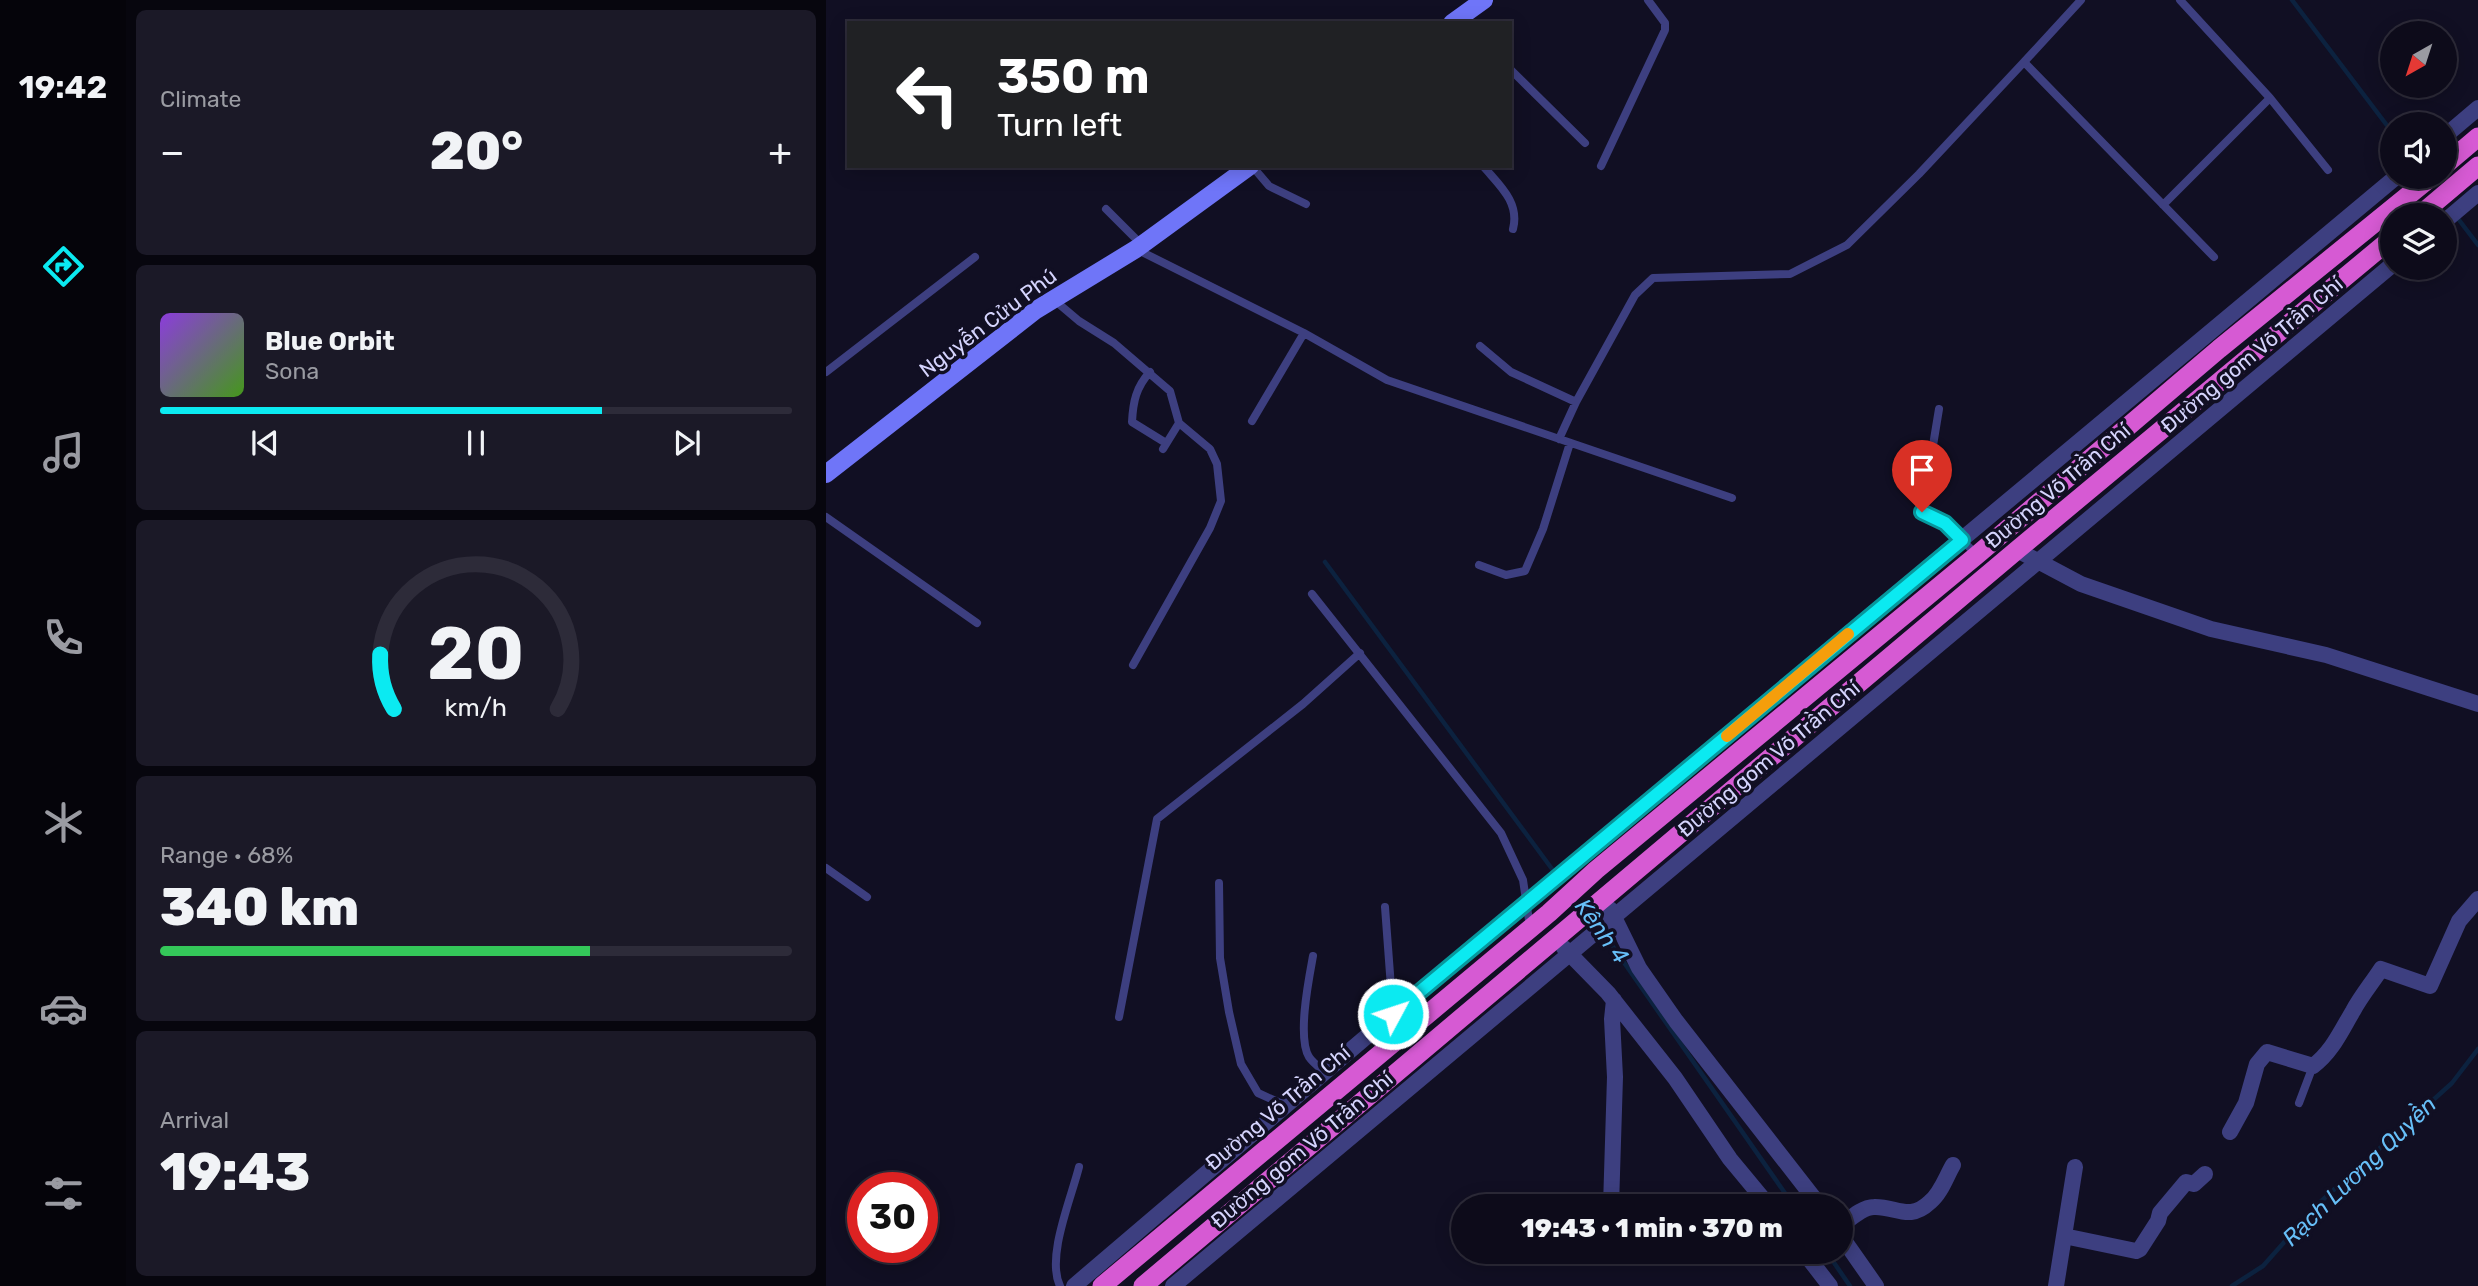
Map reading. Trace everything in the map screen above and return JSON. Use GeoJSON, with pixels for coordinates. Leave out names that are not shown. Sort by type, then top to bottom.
{"type":"FeatureCollection","features":[{"type":"Feature","properties":{"kind":"highway"},"geometry":{"type":"LineString","coordinates":[[2457,155],[2471,143]]}},
{"type":"Feature","properties":{"kind":"highway"},"geometry":{"type":"LineString","coordinates":[[2434,203],[2477,166]]}},
{"type":"Feature","properties":{"kind":"highway","name":"Đường Võ Trần Chí"},"geometry":{"type":"LineString","coordinates":[[1102,1286],[1549,913],[1596,870],[1977,555],[2219,349],[2417,189]]}},
{"type":"Feature","properties":{"kind":"highway","name":"Đường Võ Trần Chí"},"geometry":{"type":"LineString","coordinates":[[1564,942],[2017,550],[2380,248]]}},
{"type":"Feature","properties":{"kind":"highway"},"geometry":{"type":"LineString","coordinates":[[1143,1286],[1564,942]]}},
{"type":"Feature","properties":{"kind":"main road"},"geometry":{"type":"LineString","coordinates":[[1460,21],[1484,0]]}},
{"type":"Feature","properties":{"kind":"main road","name":"Nguyễn Cửu Phú"},"geometry":{"type":"LineString","coordinates":[[826,474],[1054,299],[1139,247],[1248,168]]}},
{"type":"Feature","properties":{"kind":"street"},"geometry":{"type":"LineString","coordinates":[[2457,126],[2478,108]]}},
{"type":"Feature","properties":{"kind":"street","name":"Đường gom Võ Trần Chí"},"geometry":{"type":"LineString","coordinates":[[1074,1286],[1393,1014],[2382,189]]}},
{"type":"Feature","properties":{"kind":"street"},"geometry":{"type":"LineString","coordinates":[[2457,210],[2478,193]]}},
{"type":"Feature","properties":{"kind":"street","name":"Đường gom Võ Trần Chí"},"geometry":{"type":"LineString","coordinates":[[1605,907],[2039,561],[2380,275]]}},
{"type":"Feature","properties":{"kind":"street"},"geometry":{"type":"LineString","coordinates":[[2017,550],[2081,584],[2211,629],[2326,655],[2478,704]]}},
{"type":"Feature","properties":{"kind":"street"},"geometry":{"type":"LineString","coordinates":[[2230,1132],[2246,1103],[2257,1064],[2267,1052],[2314,1066],[2323,1059],[2340,1035],[2381,968],[2430,986],[2459,921],[2478,899]]}},
{"type":"Feature","properties":{"kind":"street"},"geometry":{"type":"LineString","coordinates":[[1605,907],[1639,968],[1669,1010],[1811,1194]]}},
{"type":"Feature","properties":{"kind":"street"},"geometry":{"type":"LineString","coordinates":[[1564,942],[1614,1000],[1694,1102],[1730,1159],[1759,1194]]}},
{"type":"Feature","properties":{"kind":"street","name":"Đường gom Võ Trần Chí"},"geometry":{"type":"LineString","coordinates":[[1173,1286],[1564,942]]}},
{"type":"Feature","properties":{"kind":"street"},"geometry":{"type":"LineString","coordinates":[[1611,1194],[1614,1000]]}},
{"type":"Feature","properties":{"kind":"street"},"geometry":{"type":"LineString","coordinates":[[1853,1217],[1873,1207],[1911,1213],[1922,1208],[1933,1200],[1954,1165]]}},
{"type":"Feature","properties":{"kind":"street"},"geometry":{"type":"LineString","coordinates":[[2056,1286],[2076,1167]]}},
{"type":"Feature","properties":{"kind":"street"},"geometry":{"type":"LineString","coordinates":[[2064,1236],[2136,1251],[2158,1221],[2160,1213],[2186,1182],[2194,1184],[2205,1174]]}},
{"type":"Feature","properties":{"kind":"street"},"geometry":{"type":"LineString","coordinates":[[1853,1253],[1876,1286]]}},
{"type":"Feature","properties":{"kind":"street"},"geometry":{"type":"LineString","coordinates":[[1813,1264],[1830,1286]]}},
{"type":"Feature","properties":{"kind":"lane"},"geometry":{"type":"LineString","coordinates":[[1601,166],[1665,30],[1665,23],[1648,0]]}},
{"type":"Feature","properties":{"kind":"lane"},"geometry":{"type":"LineString","coordinates":[[1559,439],[1576,402],[1635,295],[1653,278],[1790,274],[1847,245],[1919,174],[2081,0]]}},
{"type":"Feature","properties":{"kind":"lane"},"geometry":{"type":"LineString","coordinates":[[2180,0],[2270,98],[2328,170]]}},
{"type":"Feature","properties":{"kind":"lane"},"geometry":{"type":"LineString","coordinates":[[2024,62],[2214,257]]}},
{"type":"Feature","properties":{"kind":"lane"},"geometry":{"type":"LineString","coordinates":[[1512,71],[1585,143]]}},
{"type":"Feature","properties":{"kind":"lane"},"geometry":{"type":"LineString","coordinates":[[2163,205],[2270,98]]}},
{"type":"Feature","properties":{"kind":"lane"},"geometry":{"type":"LineString","coordinates":[[1253,168],[1269,186],[1306,204]]}},
{"type":"Feature","properties":{"kind":"lane"},"geometry":{"type":"LineString","coordinates":[[1485,168],[1515,208],[1513,229]]}},
{"type":"Feature","properties":{"kind":"lane"},"geometry":{"type":"LineString","coordinates":[[1106,209],[1139,247],[1304,333],[1387,380],[1732,498]]}},
{"type":"Feature","properties":{"kind":"lane"},"geometry":{"type":"LineString","coordinates":[[826,372],[975,257]]}},
{"type":"Feature","properties":{"kind":"lane"},"geometry":{"type":"LineString","coordinates":[[1054,299],[1079,321],[1114,343],[1170,391],[1179,423],[1210,449],[1217,464],[1221,501],[1210,528],[1133,665]]}},
{"type":"Feature","properties":{"kind":"lane"},"geometry":{"type":"LineString","coordinates":[[1252,421],[1304,333]]}},
{"type":"Feature","properties":{"kind":"lane"},"geometry":{"type":"LineString","coordinates":[[1480,346],[1511,372],[1576,402]]}},
{"type":"Feature","properties":{"kind":"lane"},"geometry":{"type":"LineString","coordinates":[[1150,372],[1139,385],[1132,408],[1132,422],[1164,446],[1179,423]]}},
{"type":"Feature","properties":{"kind":"lane"},"geometry":{"type":"LineString","coordinates":[[1939,409],[1922,512],[1945,523],[1977,555]]}},
{"type":"Feature","properties":{"kind":"lane"},"geometry":{"type":"LineString","coordinates":[[1479,565],[1506,575],[1525,571],[1543,528],[1570,443]]}},
{"type":"Feature","properties":{"kind":"lane"},"geometry":{"type":"LineString","coordinates":[[826,517],[977,623]]}},
{"type":"Feature","properties":{"kind":"lane"},"geometry":{"type":"LineString","coordinates":[[1312,594],[1501,833],[1523,880],[1530,927]]}},
{"type":"Feature","properties":{"kind":"lane"},"geometry":{"type":"LineString","coordinates":[[1119,1017],[1157,819],[1303,704],[1360,653]]}},
{"type":"Feature","properties":{"kind":"lane"},"geometry":{"type":"LineString","coordinates":[[826,868],[867,897]]}},
{"type":"Feature","properties":{"kind":"lane"},"geometry":{"type":"LineString","coordinates":[[1219,883],[1220,958],[1241,1064],[1258,1093],[1287,1106]]}},
{"type":"Feature","properties":{"kind":"lane"},"geometry":{"type":"LineString","coordinates":[[1385,908],[1393,1014]]}},
{"type":"Feature","properties":{"kind":"lane"},"geometry":{"type":"LineString","coordinates":[[1313,956],[1306,997],[1305,1045],[1309,1057],[1325,1073]]}},
{"type":"Feature","properties":{"kind":"lane"},"geometry":{"type":"LineString","coordinates":[[2299,1103],[2314,1066]]}},
{"type":"Feature","properties":{"kind":"lane"},"geometry":{"type":"LineString","coordinates":[[1060,1286],[1054,1265],[1056,1248],[1079,1167]]}},
{"type":"Feature","properties":{"kind":"waterway"},"geometry":{"type":"LineString","coordinates":[[2292,0],[2380,116]]}},
{"type":"Feature","properties":{"kind":"waterway"},"geometry":{"type":"LineString","coordinates":[[2457,217],[2478,245]]}},
{"type":"Feature","properties":{"kind":"waterway","name":"Kênh 4"},"geometry":{"type":"LineString","coordinates":[[1325,562],[1555,873]]}},
{"type":"Feature","properties":{"kind":"waterway","name":"Kênh 4"},"geometry":{"type":"LineString","coordinates":[[1602,931],[1786,1194]]}},
{"type":"Feature","properties":{"kind":"waterway","name":"Rạch Lương Quyền"},"geometry":{"type":"LineString","coordinates":[[2232,1286],[2263,1266],[2318,1204],[2452,1083],[2478,1049]]}},
{"type":"Feature","properties":{"kind":"waterway","name":"Kênh 4"},"geometry":{"type":"LineString","coordinates":[[1835,1264],[1850,1286]]}},
{"type":"Feature","properties":{"kind":"slow traffic"},"geometry":{"type":"LineString","coordinates":[[1727,736],[1848,634]]}},
{"type":"Feature","properties":{"kind":"route"},"geometry":{"type":"LineString","coordinates":[[1393,1014],[1962,540],[1945,523],[1922,512]]}}]}
